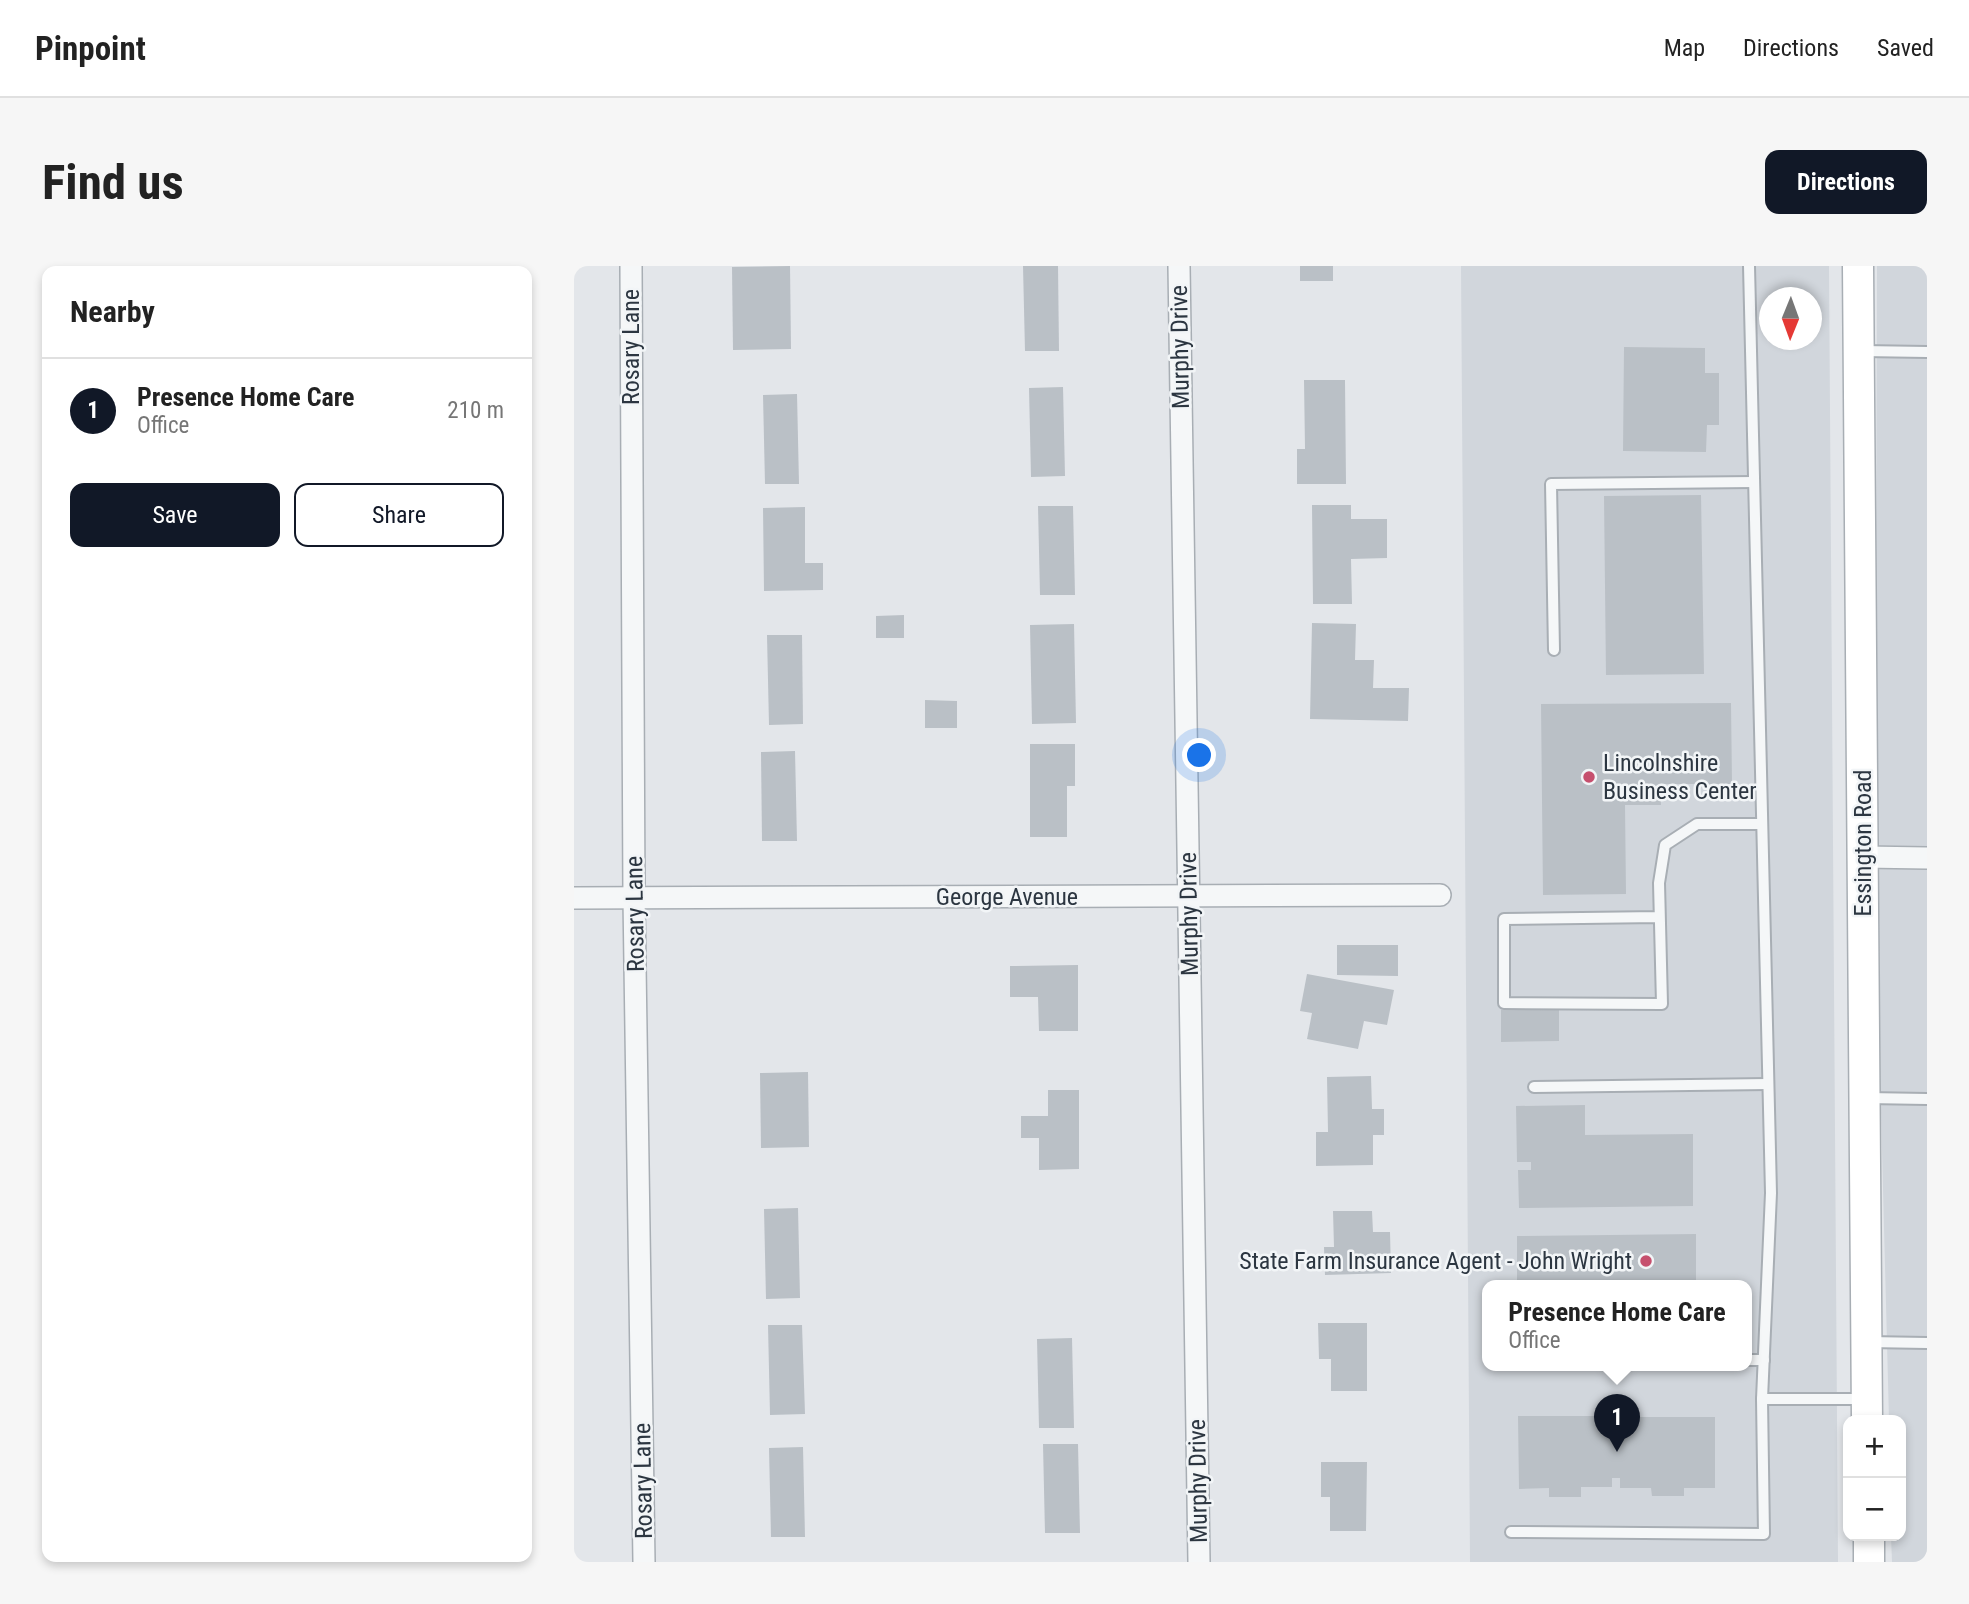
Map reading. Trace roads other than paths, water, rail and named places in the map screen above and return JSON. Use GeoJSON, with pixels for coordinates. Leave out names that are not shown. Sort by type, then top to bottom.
{"type":"FeatureCollection","features":[{"type":"Feature","properties":{"kind":"main road","name":"Essington Road"},"geometry":{"type":"LineString","coordinates":[[1858,266],[1866,1410]]}},
{"type":"Feature","properties":{"kind":"main road"},"geometry":{"type":"LineString","coordinates":[[1869,1541],[1869,1562]]}},
{"type":"Feature","properties":{"kind":"street","name":"Rosary Lane"},"geometry":{"type":"LineString","coordinates":[[631,266],[634,898],[644,1562]]}},
{"type":"Feature","properties":{"kind":"street","name":"Murphy Drive"},"geometry":{"type":"LineString","coordinates":[[1179,266],[1199,1562]]}},
{"type":"Feature","properties":{"kind":"street"},"geometry":{"type":"LineString","coordinates":[[1864,858],[1927,858]]}},
{"type":"Feature","properties":{"kind":"street","name":"George Avenue"},"geometry":{"type":"LineString","coordinates":[[574,898],[1440,895]]}},
{"type":"Feature","properties":{"kind":"lane"},"geometry":{"type":"LineString","coordinates":[[1511,1532],[1764,1534],[1762,1399],[1771,1193],[1748,266]]}},
{"type":"Feature","properties":{"kind":"lane"},"geometry":{"type":"LineString","coordinates":[[1859,351],[1927,352]]}},
{"type":"Feature","properties":{"kind":"lane"},"geometry":{"type":"LineString","coordinates":[[1554,650],[1551,484],[1754,482]]}},
{"type":"Feature","properties":{"kind":"lane"},"geometry":{"type":"LineString","coordinates":[[1659,917],[1504,919],[1504,1003],[1662,1004],[1659,883],[1664,845],[1697,824],[1762,824]]}},
{"type":"Feature","properties":{"kind":"lane"},"geometry":{"type":"LineString","coordinates":[[1534,1087],[1768,1084]]}},
{"type":"Feature","properties":{"kind":"lane"},"geometry":{"type":"LineString","coordinates":[[1864,1098],[1927,1099]]}},
{"type":"Feature","properties":{"kind":"lane"},"geometry":{"type":"LineString","coordinates":[[1865,1342],[1927,1343]]}},
{"type":"Feature","properties":{"kind":"lane"},"geometry":{"type":"LineString","coordinates":[[1752,1360],[1764,1360]]}},
{"type":"Feature","properties":{"kind":"lane"},"geometry":{"type":"LineString","coordinates":[[1762,1399],[1866,1410]]}},
{"type":"Feature","properties":{"kind":"place","name":"Lincolnshire Business Center"},"geometry":{"type":"Point","coordinates":[1589,777]}},
{"type":"Feature","properties":{"kind":"place","name":"State Farm Insurance Agent - John Wright"},"geometry":{"type":"Point","coordinates":[1646,1261]}},
{"type":"Feature","properties":{"kind":"place","name":"Presence Home Care"},"geometry":{"type":"Point","coordinates":[1617,1452]}}]}
